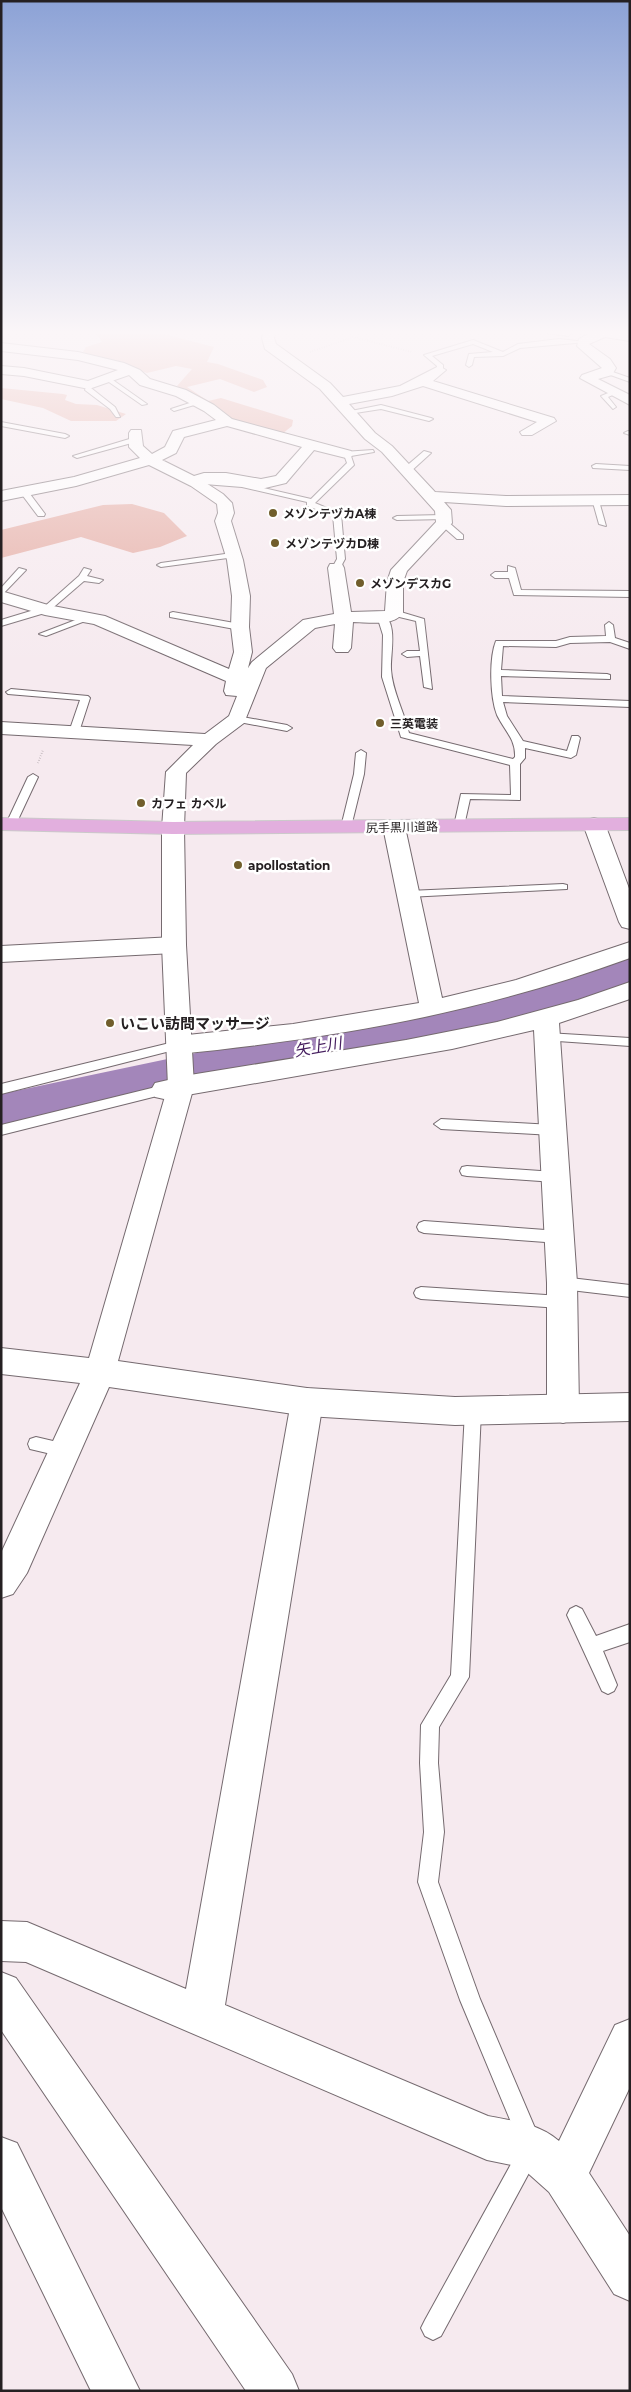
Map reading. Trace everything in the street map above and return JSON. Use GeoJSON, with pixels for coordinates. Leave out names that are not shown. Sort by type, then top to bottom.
{"type":"FeatureCollection","features":[{"type":"Feature","properties":{"kind":"main road","name":"尻手黒川道路"},"geometry":{"type":"LineString","coordinates":[[4,828],[90,835],[174,828],[630,824]]}},
{"type":"Feature","properties":{"kind":"street"},"geometry":{"type":"LineString","coordinates":[[136,442],[136,447],[151,460],[194,482],[224,503],[226,513],[223,521],[241,596],[240,627],[243,652],[237,679],[213,737]]}},
{"type":"Feature","properties":{"kind":"street"},"geometry":{"type":"LineString","coordinates":[[1,496],[76,482],[151,460],[171,450],[175,442]]}},
{"type":"Feature","properties":{"kind":"street"},"geometry":{"type":"LineString","coordinates":[[299,442],[346,454]]}},
{"type":"Feature","properties":{"kind":"street"},"geometry":{"type":"LineString","coordinates":[[1,1582],[15,1562],[100,1372],[173,1088],[178,1046],[174,945],[176,772],[213,737],[237,719],[258,666],[309,624],[343,617],[387,615],[399,570],[444,520],[442,510],[387,449],[377,442]]}},
{"type":"Feature","properties":{"kind":"street"},"geometry":{"type":"LineString","coordinates":[[194,482],[204,478],[226,478],[261,484],[281,480],[311,445]]}},
{"type":"Feature","properties":{"kind":"street"},"geometry":{"type":"LineString","coordinates":[[428,496],[506,501],[630,500]]}},
{"type":"Feature","properties":{"kind":"street"},"geometry":{"type":"LineString","coordinates":[[336,568],[338,598],[343,617],[342,648]]}},
{"type":"Feature","properties":{"kind":"street"},"geometry":{"type":"LineString","coordinates":[[1,595],[44,610],[99,620],[237,679]]}},
{"type":"Feature","properties":{"kind":"street"},"geometry":{"type":"LineString","coordinates":[[1,728],[213,737]]}},
{"type":"Feature","properties":{"kind":"street"},"geometry":{"type":"LineString","coordinates":[[594,824],[630,922]]}},
{"type":"Feature","properties":{"kind":"street"},"geometry":{"type":"LineString","coordinates":[[394,827],[432,1009]]}},
{"type":"Feature","properties":{"kind":"street"},"geometry":{"type":"LineString","coordinates":[[1,954],[174,945]]}},
{"type":"Feature","properties":{"kind":"street"},"geometry":{"type":"LineString","coordinates":[[178,1046],[245,1040],[432,1009],[477,999],[574,971],[630,950]]}},
{"type":"Feature","properties":{"kind":"street"},"geometry":{"type":"LineString","coordinates":[[173,1088],[445,1042],[547,1028],[630,990]]}},
{"type":"Feature","properties":{"kind":"street"},"geometry":{"type":"LineString","coordinates":[[547,1028],[562,1292],[563,1409]]}},
{"type":"Feature","properties":{"kind":"street"},"geometry":{"type":"LineString","coordinates":[[1,1361],[100,1372],[307,1402],[473,1411],[630,1407]]}},
{"type":"Feature","properties":{"kind":"street"},"geometry":{"type":"LineString","coordinates":[[202,2016],[291,1446],[307,1402]]}},
{"type":"Feature","properties":{"kind":"street"},"geometry":{"type":"LineString","coordinates":[[1,1941],[21,1940],[27,1942],[487,2138],[532,2147],[565,2176],[630,2278]]}},
{"type":"Feature","properties":{"kind":"street"},"geometry":{"type":"LineString","coordinates":[[1,1993],[275,2391]]}},
{"type":"Feature","properties":{"kind":"street"},"geometry":{"type":"LineString","coordinates":[[565,2176],[630,2040]]}},
{"type":"Feature","properties":{"kind":"street"},"geometry":{"type":"LineString","coordinates":[[1,2159],[116,2391]]}},
{"type":"Feature","properties":{"kind":"lane"},"geometry":{"type":"LineString","coordinates":[[77,456],[101,452],[124,442]]}},
{"type":"Feature","properties":{"kind":"lane"},"geometry":{"type":"LineString","coordinates":[[311,501],[351,463],[346,454],[370,452]]}},
{"type":"Feature","properties":{"kind":"lane"},"geometry":{"type":"LineString","coordinates":[[406,471],[427,453]]}},
{"type":"Feature","properties":{"kind":"lane"},"geometry":{"type":"LineString","coordinates":[[596,466],[630,468]]}},
{"type":"Feature","properties":{"kind":"lane"},"geometry":{"type":"LineString","coordinates":[[194,482],[242,485],[311,501]]}},
{"type":"Feature","properties":{"kind":"lane"},"geometry":{"type":"LineString","coordinates":[[24,492],[41,514]]}},
{"type":"Feature","properties":{"kind":"lane"},"geometry":{"type":"LineString","coordinates":[[311,501],[310,504],[338,514],[341,559],[336,568]]}},
{"type":"Feature","properties":{"kind":"lane"},"geometry":{"type":"LineString","coordinates":[[595,501],[603,524]]}},
{"type":"Feature","properties":{"kind":"lane"},"geometry":{"type":"LineString","coordinates":[[397,518],[444,520],[460,537]]}},
{"type":"Feature","properties":{"kind":"lane"},"geometry":{"type":"LineString","coordinates":[[161,565],[232,554]]}},
{"type":"Feature","properties":{"kind":"lane"},"geometry":{"type":"LineString","coordinates":[[1,595],[22,570]]}},
{"type":"Feature","properties":{"kind":"lane"},"geometry":{"type":"LineString","coordinates":[[496,575],[511,572],[517,593],[571,598],[630,594]]}},
{"type":"Feature","properties":{"kind":"lane"},"geometry":{"type":"LineString","coordinates":[[1,623],[44,610],[85,574],[99,580]]}},
{"type":"Feature","properties":{"kind":"lane"},"geometry":{"type":"LineString","coordinates":[[430,687],[420,619],[387,615],[386,668],[392,699],[402,722],[404,735],[515,763]]}},
{"type":"Feature","properties":{"kind":"lane"},"geometry":{"type":"LineString","coordinates":[[173,616],[240,627]]}},
{"type":"Feature","properties":{"kind":"lane"},"geometry":{"type":"LineString","coordinates":[[43,634],[89,618]]}},
{"type":"Feature","properties":{"kind":"lane"},"geometry":{"type":"LineString","coordinates":[[609,625],[611,639]]}},
{"type":"Feature","properties":{"kind":"lane"},"geometry":{"type":"LineString","coordinates":[[459,826],[465,796],[516,798],[515,763],[520,758],[521,744],[501,712],[498,699],[496,673],[499,643],[556,644],[570,640],[611,639],[629,646]]}},
{"type":"Feature","properties":{"kind":"lane"},"geometry":{"type":"LineString","coordinates":[[407,654],[424,653]]}},
{"type":"Feature","properties":{"kind":"lane"},"geometry":{"type":"LineString","coordinates":[[496,673],[606,677]]}},
{"type":"Feature","properties":{"kind":"lane"},"geometry":{"type":"LineString","coordinates":[[11,692],[85,698],[74,732]]}},
{"type":"Feature","properties":{"kind":"lane"},"geometry":{"type":"LineString","coordinates":[[498,699],[630,704]]}},
{"type":"Feature","properties":{"kind":"lane"},"geometry":{"type":"LineString","coordinates":[[237,719],[287,728]]}},
{"type":"Feature","properties":{"kind":"lane"},"geometry":{"type":"LineString","coordinates":[[521,744],[571,755],[576,738]]}},
{"type":"Feature","properties":{"kind":"lane"},"geometry":{"type":"LineString","coordinates":[[346,827],[361,753]]}},
{"type":"Feature","properties":{"kind":"lane"},"geometry":{"type":"LineString","coordinates":[[4,828],[33,777]]}},
{"type":"Feature","properties":{"kind":"lane"},"geometry":{"type":"LineString","coordinates":[[408,894],[563,887]]}},
{"type":"Feature","properties":{"kind":"lane"},"geometry":{"type":"LineString","coordinates":[[547,1028],[630,1042]]}},
{"type":"Feature","properties":{"kind":"lane"},"geometry":{"type":"LineString","coordinates":[[1,1089],[178,1046]]}},
{"type":"Feature","properties":{"kind":"lane"},"geometry":{"type":"LineString","coordinates":[[1,1130],[173,1088]]}},
{"type":"Feature","properties":{"kind":"lane"},"geometry":{"type":"LineString","coordinates":[[441,1124],[552,1130]]}},
{"type":"Feature","properties":{"kind":"lane"},"geometry":{"type":"LineString","coordinates":[[467,1171],[555,1177]]}},
{"type":"Feature","properties":{"kind":"lane"},"geometry":{"type":"LineString","coordinates":[[424,1226],[559,1238]]}},
{"type":"Feature","properties":{"kind":"lane"},"geometry":{"type":"LineString","coordinates":[[421,1293],[630,1290]]}},
{"type":"Feature","properties":{"kind":"lane"},"geometry":{"type":"LineString","coordinates":[[433,2328],[532,2147],[470,2000],[428,1882],[434,1832],[429,1763],[430,1725],[460,1677],[473,1411]]}},
{"type":"Feature","properties":{"kind":"lane"},"geometry":{"type":"LineString","coordinates":[[36,1444],[64,1450]]}},
{"type":"Feature","properties":{"kind":"lane"},"geometry":{"type":"LineString","coordinates":[[576,1615],[592,1646],[608,1686]]}},
{"type":"Feature","properties":{"kind":"lane"},"geometry":{"type":"LineString","coordinates":[[592,1646],[630,1633]]}},
{"type":"Feature","properties":{"kind":"path"},"geometry":{"type":"LineString","coordinates":[[33,777],[50,731]]}},
{"type":"Feature","properties":{"kind":"shaded area"},"geometry":{"type":"Polygon","coordinates":[[[132,504],[164,513],[187,536],[160,547],[133,553],[81,537],[1,558],[1,530],[103,505],[132,504]]]}},
{"type":"Feature","properties":{"kind":"waterway","name":"矢上川"},"geometry":{"type":"LineString","coordinates":[[1,1111],[215,1065],[451,1024],[521,1008],[630,968]]}},
{"type":"Feature","properties":{"kind":"place","name":"メゾンテヅカA棟"},"geometry":{"type":"Point","coordinates":[273,513]}},
{"type":"Feature","properties":{"kind":"place","name":"メゾンテヅカD棟"},"geometry":{"type":"Point","coordinates":[275,543]}},
{"type":"Feature","properties":{"kind":"place","name":"メゾンデスカG"},"geometry":{"type":"Point","coordinates":[360,583]}},
{"type":"Feature","properties":{"kind":"place","name":"三英電装"},"geometry":{"type":"Point","coordinates":[380,723]}},
{"type":"Feature","properties":{"kind":"place","name":"カフェ カペル"},"geometry":{"type":"Point","coordinates":[141,803]}},
{"type":"Feature","properties":{"kind":"place","name":"apollostation"},"geometry":{"type":"Point","coordinates":[238,865]}},
{"type":"Feature","properties":{"kind":"place","name":"いこい訪問マッサージ"},"geometry":{"type":"Point","coordinates":[110,1023]}}]}
